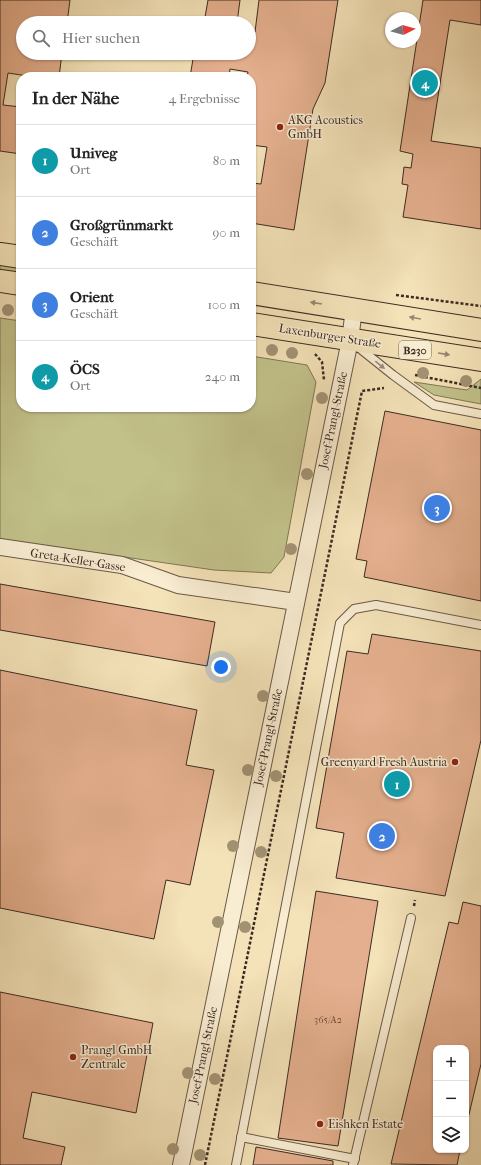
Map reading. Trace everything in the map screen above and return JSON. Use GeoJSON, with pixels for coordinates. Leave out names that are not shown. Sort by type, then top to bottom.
{"type":"FeatureCollection","features":[{"type":"Feature","properties":{"kind":"main road"},"geometry":{"type":"LineString","coordinates":[[0,254],[16,256]]}},
{"type":"Feature","properties":{"kind":"main road"},"geometry":{"type":"LineString","coordinates":[[0,281],[16,283]]}},
{"type":"Feature","properties":{"kind":"main road"},"geometry":{"type":"LineString","coordinates":[[256,294],[481,330]]}},
{"type":"Feature","properties":{"kind":"main road","name":"Laxenburger Straße"},"geometry":{"type":"LineString","coordinates":[[256,325],[481,360]]}},
{"type":"Feature","properties":{"kind":"street","name":"Josef-Prangl-Straße"},"geometry":{"type":"LineString","coordinates":[[181,1165],[350,340],[354,309]]}},
{"type":"Feature","properties":{"kind":"street","name":"Greta-Keller-Gasse"},"geometry":{"type":"LineString","coordinates":[[0,548],[122,565],[178,585],[296,602]]}},
{"type":"Feature","properties":{"kind":"lane"},"geometry":{"type":"LineString","coordinates":[[350,340],[392,375],[434,405],[481,414]]}},
{"type":"Feature","properties":{"kind":"lane"},"geometry":{"type":"LineString","coordinates":[[236,1165],[340,623],[354,609],[376,605],[481,625]]}},
{"type":"Feature","properties":{"kind":"lane"},"geometry":{"type":"LineString","coordinates":[[241,1137],[354,1162],[411,918]]}},
{"type":"Feature","properties":{"kind":"path"},"geometry":{"type":"LineString","coordinates":[[413,374],[481,388]]}},
{"type":"Feature","properties":{"kind":"path"},"geometry":{"type":"LineString","coordinates":[[205,1165],[362,392],[384,388]]}},
{"type":"Feature","properties":{"kind":"shaded area"},"geometry":{"type":"Polygon","coordinates":[[[0,263],[16,265],[16,276],[0,274],[0,263]]]}},
{"type":"Feature","properties":{"kind":"shaded area"},"geometry":{"type":"Polygon","coordinates":[[[0,318],[16,320],[16,412],[256,412],[256,357],[307,365],[316,382],[284,557],[271,573],[214,570],[0,539],[0,318]]]}},
{"type":"Feature","properties":{"kind":"shaded area"},"geometry":{"type":"Polygon","coordinates":[[[481,379],[481,404],[434,395],[414,382],[467,390],[481,379]]]}},
{"type":"Feature","properties":{"kind":"building"},"geometry":{"type":"Polygon","coordinates":[[[0,0],[70,0],[68,16],[16,16],[16,60],[61,60],[60,72],[16,72],[16,74],[8,73],[3,105],[16,106],[16,153],[0,151],[0,0]]]}},
{"type":"Feature","properties":{"kind":"building"},"geometry":{"type":"Polygon","coordinates":[[[208,0],[240,0],[238,16],[205,16],[208,0]]]}},
{"type":"Feature","properties":{"kind":"building","name":"AKG Acoustics GmbH"},"geometry":{"type":"Polygon","coordinates":[[[259,0],[338,0],[325,83],[313,109],[294,230],[256,224],[256,184],[261,184],[267,147],[256,146],[256,72],[230,69],[230,72],[191,72],[193,60],[256,60],[256,24],[259,0]]]}},
{"type":"Feature","properties":{"kind":"building"},"geometry":{"type":"Polygon","coordinates":[[[423,0],[481,0],[481,25],[450,20],[431,141],[481,148],[481,229],[403,217],[408,185],[402,184],[404,167],[411,168],[413,154],[400,151],[416,48],[421,48],[421,13],[423,0]]]}},
{"type":"Feature","properties":{"kind":"building"},"geometry":{"type":"Polygon","coordinates":[[[385,411],[481,430],[481,601],[364,577],[367,561],[356,559],[385,411]]]}},
{"type":"Feature","properties":{"kind":"building"},"geometry":{"type":"Polygon","coordinates":[[[0,584],[215,622],[207,666],[0,630],[0,584]]]}},
{"type":"Feature","properties":{"kind":"building"},"geometry":{"type":"Polygon","coordinates":[[[372,634],[481,651],[481,740],[445,896],[336,878],[344,833],[316,828],[347,651],[368,654],[372,634]]]}},
{"type":"Feature","properties":{"kind":"building"},"geometry":{"type":"Polygon","coordinates":[[[0,670],[197,710],[186,765],[214,770],[190,885],[166,880],[154,939],[0,908],[0,670]]]}},
{"type":"Feature","properties":{"kind":"building"},"geometry":{"type":"Polygon","coordinates":[[[316,891],[378,901],[338,1146],[278,1138],[316,891]]]}},
{"type":"Feature","properties":{"kind":"building"},"geometry":{"type":"Polygon","coordinates":[[[463,902],[481,906],[481,1064],[469,1114],[469,1045],[433,1045],[433,1153],[459,1153],[457,1165],[391,1164],[449,922],[458,924],[463,902]]]}},
{"type":"Feature","properties":{"kind":"building","name":"Prangl GmbH Zentrale"},"geometry":{"type":"Polygon","coordinates":[[[0,992],[153,1023],[136,1113],[32,1092],[23,1138],[65,1147],[61,1165],[0,1165],[0,992]]]}},
{"type":"Feature","properties":{"kind":"building"},"geometry":{"type":"Polygon","coordinates":[[[256,1147],[333,1161],[333,1165],[253,1165],[256,1147]]]}},
{"type":"Feature","properties":{"kind":"place","name":"ÖCS"},"geometry":{"type":"Point","coordinates":[425,83]}},
{"type":"Feature","properties":{"kind":"place","name":"AKG Acoustics GmbH"},"geometry":{"type":"Point","coordinates":[280,127]}},
{"type":"Feature","properties":{"kind":"place","name":"Orient"},"geometry":{"type":"Point","coordinates":[437,508]}},
{"type":"Feature","properties":{"kind":"place","name":"Greenyard Fresh Austria"},"geometry":{"type":"Point","coordinates":[455,762]}},
{"type":"Feature","properties":{"kind":"place","name":"Univeg"},"geometry":{"type":"Point","coordinates":[397,784]}},
{"type":"Feature","properties":{"kind":"place","name":"Großgrünmarkt"},"geometry":{"type":"Point","coordinates":[382,836]}},
{"type":"Feature","properties":{"kind":"place","name":"Prangl GmbH Zentrale"},"geometry":{"type":"Point","coordinates":[73,1057]}},
{"type":"Feature","properties":{"kind":"place","name":"Eishken Estate"},"geometry":{"type":"Point","coordinates":[320,1124]}}]}
